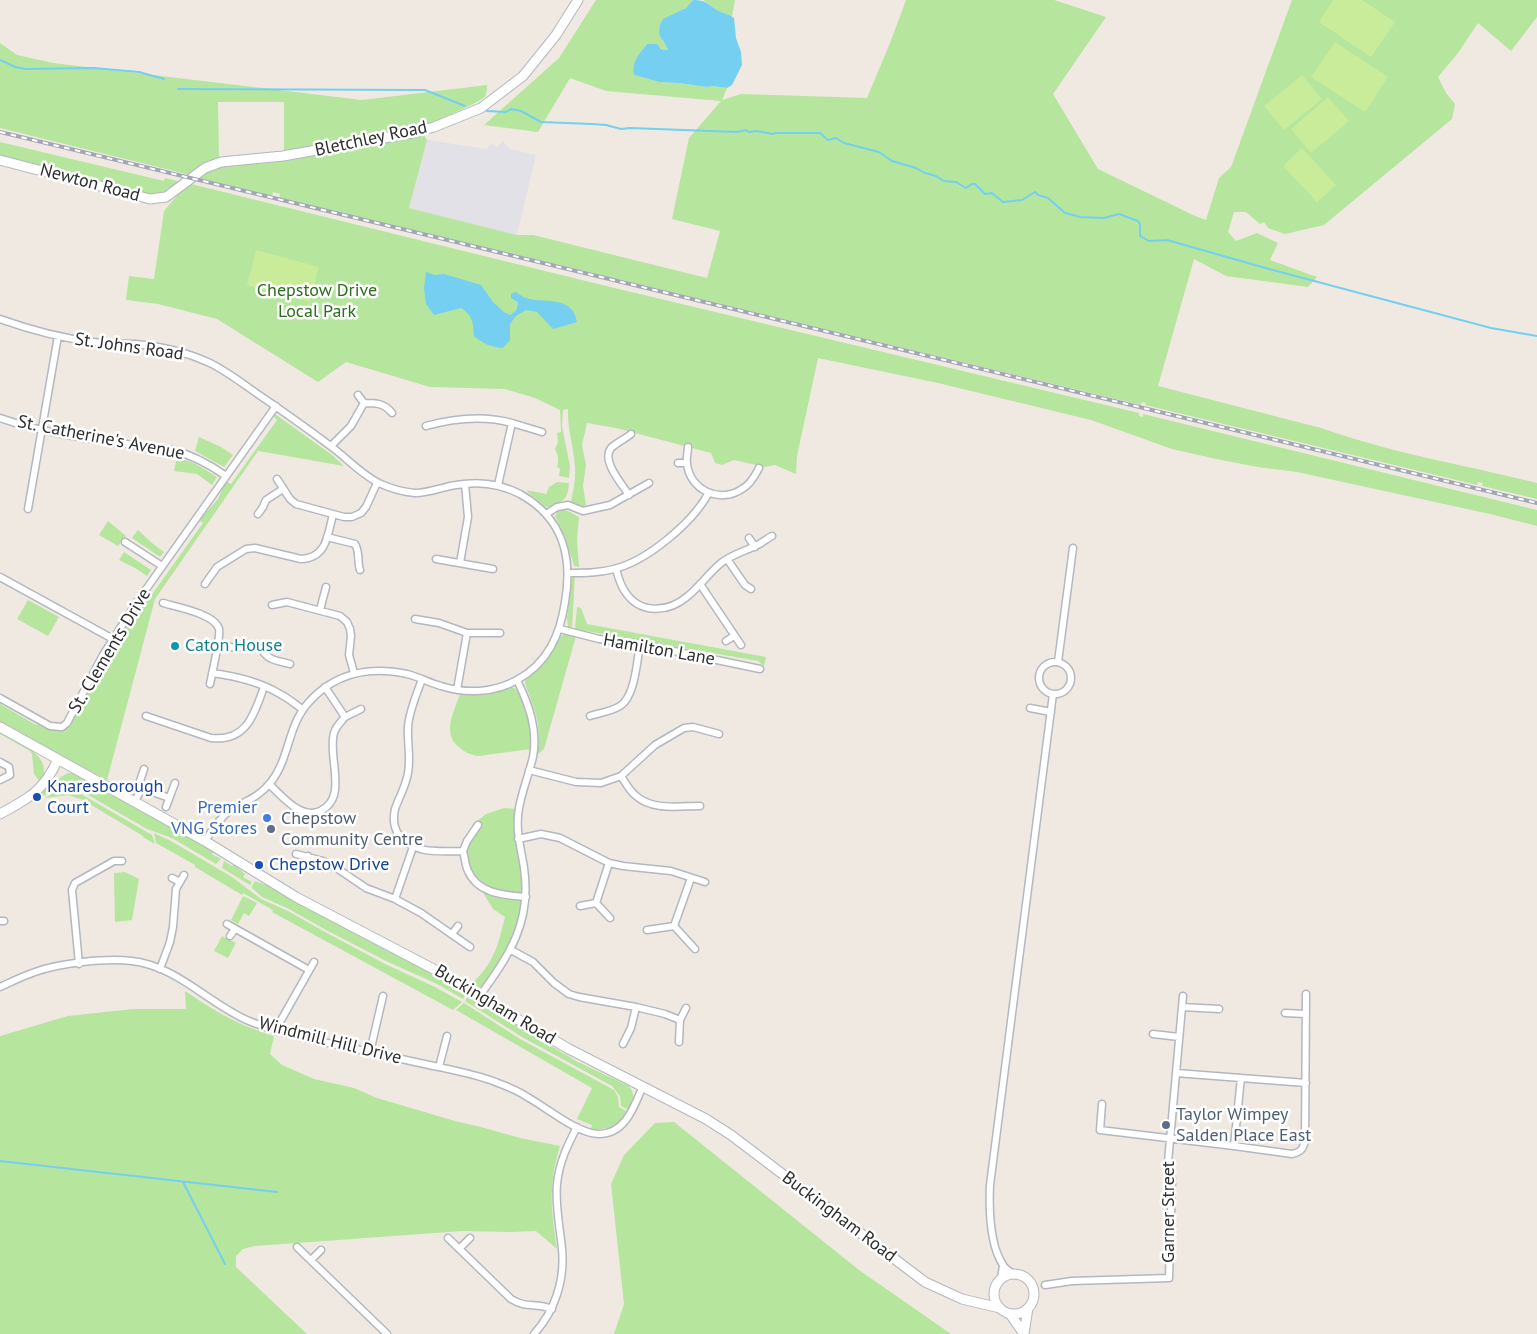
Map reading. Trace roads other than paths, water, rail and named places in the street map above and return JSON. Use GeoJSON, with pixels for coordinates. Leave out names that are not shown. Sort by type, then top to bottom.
{"type":"FeatureCollection","features":[{"type":"Feature","properties":{"kind":"main road","name":"Bletchley Road"},"geometry":{"type":"LineString","coordinates":[[178,188],[205,168],[221,162],[304,153],[412,133],[481,108],[523,76],[556,35],[578,0]]}},
{"type":"Feature","properties":{"kind":"main road","name":"Newton Road"},"geometry":{"type":"LineString","coordinates":[[0,160],[150,199],[166,197],[178,188]]}},
{"type":"Feature","properties":{"kind":"main road","name":"Buckingham Road"},"geometry":{"type":"LineString","coordinates":[[0,727],[216,847],[296,898],[443,974],[569,1049],[642,1088],[706,1119],[731,1135],[925,1282],[947,1293],[976,1303],[1000,1308]]}},
{"type":"Feature","properties":{"kind":"main road"},"geometry":{"type":"LineString","coordinates":[[0,814],[42,787],[58,759]]}},
{"type":"Feature","properties":{"kind":"main road"},"geometry":{"type":"LineString","coordinates":[[1015,1275],[1028,1280],[1032,1288],[1033,1298],[1028,1308],[1024,1334],[1010,1314],[1000,1308],[995,1300],[994,1291],[996,1286],[1002,1279],[1008,1276],[1015,1275]]}},
{"type":"Feature","properties":{"kind":"main road"},"geometry":{"type":"LineString","coordinates":[[976,1303],[994,1291]]}},
{"type":"Feature","properties":{"kind":"main road"},"geometry":{"type":"LineString","coordinates":[[1010,1314],[1017,1314],[1028,1308]]}},
{"type":"Feature","properties":{"kind":"street","name":"St. Johns Road"},"geometry":{"type":"LineString","coordinates":[[0,319],[32,330],[58,336],[96,343],[152,346],[191,355],[227,372],[276,406]]}},
{"type":"Feature","properties":{"kind":"street"},"geometry":{"type":"LineString","coordinates":[[28,509],[58,336]]}},
{"type":"Feature","properties":{"kind":"street"},"geometry":{"type":"LineString","coordinates":[[358,395],[364,403]]}},
{"type":"Feature","properties":{"kind":"street"},"geometry":{"type":"LineString","coordinates":[[331,446],[351,426],[364,403]]}},
{"type":"Feature","properties":{"kind":"street"},"geometry":{"type":"LineString","coordinates":[[364,403],[381,404],[392,414]]}},
{"type":"Feature","properties":{"kind":"street"},"geometry":{"type":"LineString","coordinates":[[205,841],[223,816],[233,808],[247,802],[269,784],[277,774],[294,724],[302,709],[325,687],[354,673],[383,671],[406,674],[457,690],[486,690],[502,687],[530,672],[543,659],[554,643],[560,629],[568,587],[567,558],[557,529],[546,514],[524,496],[498,485],[481,483],[456,485],[433,491],[413,493],[377,483],[331,446],[276,406]]}},
{"type":"Feature","properties":{"kind":"street","name":"St. Clements Drive"},"geometry":{"type":"LineString","coordinates":[[0,698],[50,726],[62,727],[67,723],[113,639],[162,566],[276,406]]}},
{"type":"Feature","properties":{"kind":"street","name":"St. Catherine's Avenue"},"geometry":{"type":"LineString","coordinates":[[0,418],[41,431],[172,450],[198,458],[226,476]]}},
{"type":"Feature","properties":{"kind":"street"},"geometry":{"type":"LineString","coordinates":[[426,426],[459,419],[490,419],[542,432]]}},
{"type":"Feature","properties":{"kind":"street"},"geometry":{"type":"LineString","coordinates":[[498,485],[512,423]]}},
{"type":"Feature","properties":{"kind":"street"},"geometry":{"type":"LineString","coordinates":[[630,495],[608,463],[608,455],[611,448],[632,434]]}},
{"type":"Feature","properties":{"kind":"street"},"geometry":{"type":"LineString","coordinates":[[688,448],[687,463],[690,476],[708,494],[720,496],[732,494],[743,489],[749,484],[759,468]]}},
{"type":"Feature","properties":{"kind":"street"},"geometry":{"type":"LineString","coordinates":[[678,463],[687,463]]}},
{"type":"Feature","properties":{"kind":"street"},"geometry":{"type":"LineString","coordinates":[[277,479],[290,499],[296,504],[344,517],[352,517],[361,513],[366,507],[377,483]]}},
{"type":"Feature","properties":{"kind":"street"},"geometry":{"type":"LineString","coordinates":[[546,514],[557,507],[568,505],[583,511],[610,505],[648,483]]}},
{"type":"Feature","properties":{"kind":"street"},"geometry":{"type":"LineString","coordinates":[[460,563],[468,517],[465,484]]}},
{"type":"Feature","properties":{"kind":"street"},"geometry":{"type":"LineString","coordinates":[[258,514],[266,500],[283,489]]}},
{"type":"Feature","properties":{"kind":"street"},"geometry":{"type":"LineString","coordinates":[[743,489],[748,497]]}},
{"type":"Feature","properties":{"kind":"street"},"geometry":{"type":"LineString","coordinates":[[568,573],[594,573],[616,569],[639,558],[662,544],[678,530],[708,494]]}},
{"type":"Feature","properties":{"kind":"street"},"geometry":{"type":"LineString","coordinates":[[206,584],[216,567],[246,549],[255,548],[309,559],[321,552],[333,514]]}},
{"type":"Feature","properties":{"kind":"street"},"geometry":{"type":"LineString","coordinates":[[327,536],[355,544],[358,550],[360,570]]}},
{"type":"Feature","properties":{"kind":"street"},"geometry":{"type":"LineString","coordinates":[[616,569],[625,592],[632,600],[641,606],[652,609],[664,609],[688,596],[727,559],[772,536]]}},
{"type":"Feature","properties":{"kind":"street"},"geometry":{"type":"LineString","coordinates":[[749,538],[755,546]]}},
{"type":"Feature","properties":{"kind":"street"},"geometry":{"type":"LineString","coordinates":[[125,542],[162,566]]}},
{"type":"Feature","properties":{"kind":"street"},"geometry":{"type":"LineString","coordinates":[[1058,662],[1073,548]]}},
{"type":"Feature","properties":{"kind":"street"},"geometry":{"type":"LineString","coordinates":[[436,559],[493,569]]}},
{"type":"Feature","properties":{"kind":"street"},"geometry":{"type":"LineString","coordinates":[[727,559],[745,585],[751,589]]}},
{"type":"Feature","properties":{"kind":"street"},"geometry":{"type":"LineString","coordinates":[[0,577],[113,639]]}},
{"type":"Feature","properties":{"kind":"street"},"geometry":{"type":"LineString","coordinates":[[700,584],[741,645]]}},
{"type":"Feature","properties":{"kind":"street"},"geometry":{"type":"LineString","coordinates":[[320,610],[326,587]]}},
{"type":"Feature","properties":{"kind":"street"},"geometry":{"type":"LineString","coordinates":[[272,605],[287,602],[340,616],[347,622],[351,636],[349,655],[354,673]]}},
{"type":"Feature","properties":{"kind":"street"},"geometry":{"type":"LineString","coordinates":[[163,603],[209,618],[220,630],[210,684]]}},
{"type":"Feature","properties":{"kind":"street"},"geometry":{"type":"LineString","coordinates":[[415,619],[439,623],[467,633],[500,633]]}},
{"type":"Feature","properties":{"kind":"street","name":"Hamilton Lane"},"geometry":{"type":"LineString","coordinates":[[560,629],[598,639],[640,644],[760,668]]}},
{"type":"Feature","properties":{"kind":"street"},"geometry":{"type":"LineString","coordinates":[[457,690],[467,633]]}},
{"type":"Feature","properties":{"kind":"street"},"geometry":{"type":"LineString","coordinates":[[726,641],[734,636]]}},
{"type":"Feature","properties":{"kind":"street"},"geometry":{"type":"LineString","coordinates":[[590,716],[619,707],[627,701],[631,691],[640,644]]}},
{"type":"Feature","properties":{"kind":"street"},"geometry":{"type":"LineString","coordinates":[[218,645],[236,648],[251,645],[261,648],[265,655],[272,659],[290,664]]}},
{"type":"Feature","properties":{"kind":"street"},"geometry":{"type":"LineString","coordinates":[[1053,662],[1058,662],[1068,668],[1071,678],[1068,688],[1064,692],[1053,694],[1041,685],[1040,675],[1044,667],[1053,662]]}},
{"type":"Feature","properties":{"kind":"street"},"geometry":{"type":"LineString","coordinates":[[212,673],[234,676],[278,692],[302,709]]}},
{"type":"Feature","properties":{"kind":"street"},"geometry":{"type":"LineString","coordinates":[[422,679],[409,717],[410,757],[408,772],[393,820],[396,831],[404,841],[413,847],[437,851],[463,852]]}},
{"type":"Feature","properties":{"kind":"street"},"geometry":{"type":"LineString","coordinates":[[479,997],[511,950],[522,922],[526,897],[524,869],[518,839],[518,809],[533,756],[535,742],[531,713],[517,680]]}},
{"type":"Feature","properties":{"kind":"street"},"geometry":{"type":"LineString","coordinates":[[146,716],[221,740],[232,737],[248,725],[264,687]]}},
{"type":"Feature","properties":{"kind":"street"},"geometry":{"type":"LineString","coordinates":[[325,687],[345,717]]}},
{"type":"Feature","properties":{"kind":"street"},"geometry":{"type":"LineString","coordinates":[[1002,1279],[1003,1266],[995,1246],[991,1228],[990,1184],[1053,694]]}},
{"type":"Feature","properties":{"kind":"street"},"geometry":{"type":"LineString","coordinates":[[1030,708],[1051,712]]}},
{"type":"Feature","properties":{"kind":"street"},"geometry":{"type":"LineString","coordinates":[[269,784],[300,811],[316,813],[328,806],[335,794],[336,786],[334,732],[345,717],[361,709]]}},
{"type":"Feature","properties":{"kind":"street"},"geometry":{"type":"LineString","coordinates":[[529,770],[576,782],[600,783],[620,776],[655,746],[684,728],[693,727],[719,734]]}},
{"type":"Feature","properties":{"kind":"street"},"geometry":{"type":"LineString","coordinates":[[0,762],[9,767],[10,774],[0,780]]}},
{"type":"Feature","properties":{"kind":"street"},"geometry":{"type":"LineString","coordinates":[[135,801],[142,788],[140,781],[144,769]]}},
{"type":"Feature","properties":{"kind":"street"},"geometry":{"type":"LineString","coordinates":[[620,776],[633,794],[646,803],[661,806],[700,806]]}},
{"type":"Feature","properties":{"kind":"street"},"geometry":{"type":"LineString","coordinates":[[166,807],[175,783]]}},
{"type":"Feature","properties":{"kind":"street"},"geometry":{"type":"LineString","coordinates":[[142,788],[169,798]]}},
{"type":"Feature","properties":{"kind":"street"},"geometry":{"type":"LineString","coordinates":[[478,825],[467,841],[463,852],[468,870],[476,884],[490,891],[505,895],[526,897]]}},
{"type":"Feature","properties":{"kind":"street"},"geometry":{"type":"LineString","coordinates":[[518,839],[541,834],[560,838],[609,863],[671,871],[705,882]]}},
{"type":"Feature","properties":{"kind":"street"},"geometry":{"type":"LineString","coordinates":[[395,899],[413,847]]}},
{"type":"Feature","properties":{"kind":"street"},"geometry":{"type":"LineString","coordinates":[[296,854],[323,861],[366,888],[395,899],[421,913],[470,947]]}},
{"type":"Feature","properties":{"kind":"street"},"geometry":{"type":"LineString","coordinates":[[305,866],[308,856]]}},
{"type":"Feature","properties":{"kind":"street"},"geometry":{"type":"LineString","coordinates":[[80,964],[72,890],[75,883],[114,861],[122,861]]}},
{"type":"Feature","properties":{"kind":"street"},"geometry":{"type":"LineString","coordinates":[[596,903],[609,863]]}},
{"type":"Feature","properties":{"kind":"street"},"geometry":{"type":"LineString","coordinates":[[160,969],[170,942],[176,889],[184,875]]}},
{"type":"Feature","properties":{"kind":"street"},"geometry":{"type":"LineString","coordinates":[[172,878],[180,882]]}},
{"type":"Feature","properties":{"kind":"street"},"geometry":{"type":"LineString","coordinates":[[674,926],[691,878]]}},
{"type":"Feature","properties":{"kind":"street"},"geometry":{"type":"LineString","coordinates":[[580,906],[596,903]]}},
{"type":"Feature","properties":{"kind":"street"},"geometry":{"type":"LineString","coordinates":[[596,903],[610,918]]}},
{"type":"Feature","properties":{"kind":"street"},"geometry":{"type":"LineString","coordinates":[[227,924],[309,970]]}},
{"type":"Feature","properties":{"kind":"street"},"geometry":{"type":"LineString","coordinates":[[452,934],[458,926]]}},
{"type":"Feature","properties":{"kind":"street"},"geometry":{"type":"LineString","coordinates":[[647,930],[674,926]]}},
{"type":"Feature","properties":{"kind":"street"},"geometry":{"type":"LineString","coordinates":[[674,926],[695,949]]}},
{"type":"Feature","properties":{"kind":"street"},"geometry":{"type":"LineString","coordinates":[[230,936],[235,929]]}},
{"type":"Feature","properties":{"kind":"street"},"geometry":{"type":"LineString","coordinates":[[511,950],[533,962],[554,983],[569,994],[636,1007],[665,1014],[680,1020]]}},
{"type":"Feature","properties":{"kind":"street","name":"Windmill Hill Drive"},"geometry":{"type":"LineString","coordinates":[[0,987],[37,971],[110,960],[134,961],[174,975],[227,1010],[248,1021],[277,1031],[469,1073],[499,1083],[528,1097],[577,1127],[599,1134],[619,1128],[626,1121],[642,1088]]}},
{"type":"Feature","properties":{"kind":"street"},"geometry":{"type":"LineString","coordinates":[[277,1031],[280,1022],[314,962]]}},
{"type":"Feature","properties":{"kind":"street"},"geometry":{"type":"LineString","coordinates":[[1102,1104],[1100,1130],[1292,1154],[1298,1153],[1302,1150],[1305,1141],[1306,994]]}},
{"type":"Feature","properties":{"kind":"street"},"geometry":{"type":"LineString","coordinates":[[370,1052],[383,996]]}},
{"type":"Feature","properties":{"kind":"street","name":"Garner Street"},"geometry":{"type":"LineString","coordinates":[[1045,1285],[1072,1281],[1169,1278],[1172,1179],[1168,1162],[1183,996]]}},
{"type":"Feature","properties":{"kind":"street"},"geometry":{"type":"LineString","coordinates":[[623,1044],[631,1028],[636,1007]]}},
{"type":"Feature","properties":{"kind":"street"},"geometry":{"type":"LineString","coordinates":[[1182,1007],[1219,1009]]}},
{"type":"Feature","properties":{"kind":"street"},"geometry":{"type":"LineString","coordinates":[[680,1042],[680,1020],[686,1008]]}},
{"type":"Feature","properties":{"kind":"street"},"geometry":{"type":"LineString","coordinates":[[1285,1013],[1306,1014]]}},
{"type":"Feature","properties":{"kind":"street"},"geometry":{"type":"LineString","coordinates":[[1153,1034],[1179,1037]]}},
{"type":"Feature","properties":{"kind":"street"},"geometry":{"type":"LineString","coordinates":[[439,1067],[447,1036]]}},
{"type":"Feature","properties":{"kind":"street"},"geometry":{"type":"LineString","coordinates":[[1176,1073],[1306,1083]]}},
{"type":"Feature","properties":{"kind":"street"},"geometry":{"type":"LineString","coordinates":[[1234,1146],[1241,1078]]}},
{"type":"Feature","properties":{"kind":"street"},"geometry":{"type":"LineString","coordinates":[[534,1334],[552,1309],[560,1285],[562,1251],[557,1186],[562,1159],[577,1127]]}},
{"type":"Feature","properties":{"kind":"street"},"geometry":{"type":"LineString","coordinates":[[448,1238],[511,1299],[527,1306],[542,1305],[552,1309]]}},
{"type":"Feature","properties":{"kind":"street"},"geometry":{"type":"LineString","coordinates":[[460,1249],[470,1238]]}},
{"type":"Feature","properties":{"kind":"street"},"geometry":{"type":"LineString","coordinates":[[297,1246],[387,1334]]}},
{"type":"Feature","properties":{"kind":"street"},"geometry":{"type":"LineString","coordinates":[[311,1260],[321,1250]]}},
{"type":"Feature","properties":{"kind":"street"},"geometry":{"type":"LineString","coordinates":[[1003,1266],[1015,1275]]}},
{"type":"Feature","properties":{"kind":"water"},"geometry":{"type":"Polygon","coordinates":[[[693,0],[704,2],[734,18],[742,65],[732,85],[727,88],[707,87],[659,82],[634,75],[635,62],[647,44],[657,44],[661,49],[668,49],[659,34],[663,19],[686,8],[693,0]]]}},
{"type":"Feature","properties":{"kind":"water"},"geometry":{"type":"Polygon","coordinates":[[[426,272],[435,275],[444,274],[481,285],[493,302],[510,315],[518,306],[518,302],[511,298],[511,294],[516,292],[523,297],[531,299],[563,303],[574,313],[577,322],[553,329],[537,312],[526,310],[516,316],[510,324],[510,340],[503,348],[491,346],[474,336],[472,320],[461,308],[434,315],[426,304],[424,288],[426,272]]]}},
{"type":"Feature","properties":{"kind":"waterway"},"geometry":{"type":"LineString","coordinates":[[0,60],[15,67],[26,69],[94,68],[139,72],[164,79]]}},
{"type":"Feature","properties":{"kind":"waterway"},"geometry":{"type":"LineString","coordinates":[[178,89],[425,90],[465,106]]}},
{"type":"Feature","properties":{"kind":"waterway"},"geometry":{"type":"LineString","coordinates":[[487,111],[506,112],[511,109],[521,111],[541,122],[606,125],[621,129],[737,132],[746,130],[749,132],[757,131],[773,134],[820,133],[828,140],[836,138],[844,143],[879,152],[892,161],[916,168],[944,181],[956,182],[966,188],[975,184],[985,194],[992,193],[1003,202],[1022,200],[1035,192],[1048,198],[1065,213],[1080,217],[1104,218],[1119,214],[1138,221],[1140,224],[1140,236],[1149,241],[1167,240],[1491,328],[1537,336]]}},
{"type":"Feature","properties":{"kind":"waterway"},"geometry":{"type":"LineString","coordinates":[[0,1161],[277,1192]]}},
{"type":"Feature","properties":{"kind":"waterway"},"geometry":{"type":"LineString","coordinates":[[183,1182],[225,1264]]}},
{"type":"Feature","properties":{"kind":"railway"},"geometry":{"type":"LineString","coordinates":[[0,132],[1537,503]]}},
{"type":"Feature","properties":{"kind":"place","name":"Caton House"},"geometry":{"type":"Point","coordinates":[175,646]}},
{"type":"Feature","properties":{"kind":"place","name":"Knaresborough Court"},"geometry":{"type":"Point","coordinates":[37,797]}},
{"type":"Feature","properties":{"kind":"place","name":"Premier VNG Stores"},"geometry":{"type":"Point","coordinates":[267,818]}},
{"type":"Feature","properties":{"kind":"place","name":"Chepstow Community Centre"},"geometry":{"type":"Point","coordinates":[271,829]}},
{"type":"Feature","properties":{"kind":"place","name":"Chepstow Drive"},"geometry":{"type":"Point","coordinates":[259,865]}},
{"type":"Feature","properties":{"kind":"place","name":"Taylor Wimpey Salden Place East"},"geometry":{"type":"Point","coordinates":[1166,1125]}},
{"type":"Feature","properties":{"kind":"park label","name":"Chepstow Drive Local Park"},"geometry":{"type":"Point","coordinates":[317,301]}}]}
